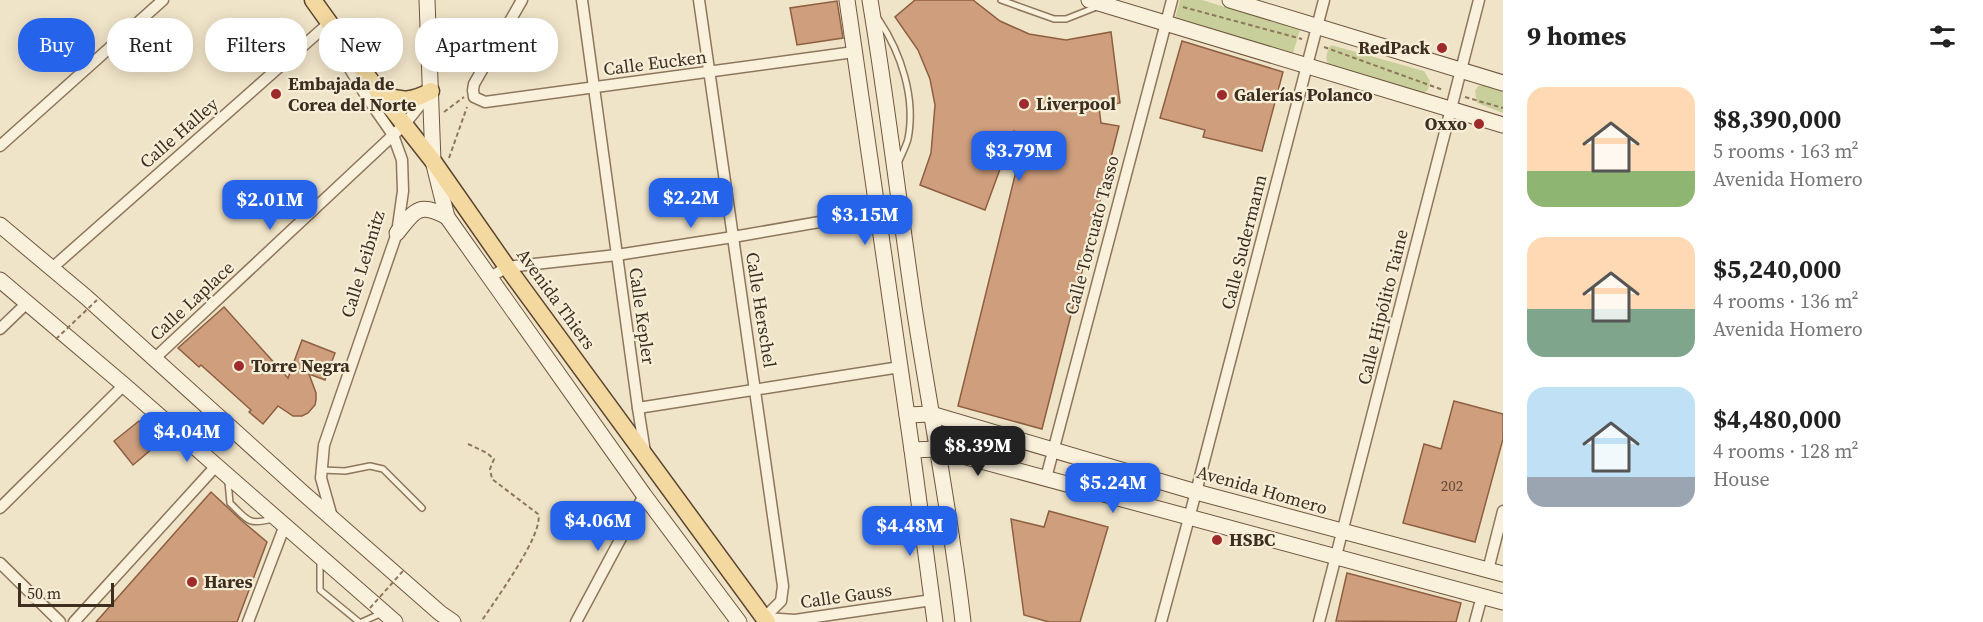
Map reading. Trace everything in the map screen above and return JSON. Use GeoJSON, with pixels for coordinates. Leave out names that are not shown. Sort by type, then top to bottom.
{"type":"FeatureCollection","features":[{"type":"Feature","properties":{"kind":"main road","name":"Avenida Thiers"},"geometry":{"type":"LineString","coordinates":[[314,0],[326,18]]}},
{"type":"Feature","properties":{"kind":"main road","name":"Avenida Thiers"},"geometry":{"type":"LineString","coordinates":[[364,72],[381,95],[399,130],[438,168],[507,267],[766,620]]}},
{"type":"Feature","properties":{"kind":"main road"},"geometry":{"type":"LineString","coordinates":[[381,95],[410,100],[431,91]]}},
{"type":"Feature","properties":{"kind":"street"},"geometry":{"type":"LineString","coordinates":[[0,146],[163,0]]}},
{"type":"Feature","properties":{"kind":"street"},"geometry":{"type":"LineString","coordinates":[[427,0],[432,122],[447,217]]}},
{"type":"Feature","properties":{"kind":"street"},"geometry":{"type":"LineString","coordinates":[[473,87],[522,0]]}},
{"type":"Feature","properties":{"kind":"street","name":"Calle Kepler"},"geometry":{"type":"LineString","coordinates":[[582,0],[646,458]]}},
{"type":"Feature","properties":{"kind":"street","name":"Calle Herschel"},"geometry":{"type":"LineString","coordinates":[[699,0],[783,586],[781,601],[766,620]]}},
{"type":"Feature","properties":{"kind":"street"},"geometry":{"type":"LineString","coordinates":[[847,0],[935,622]]}},
{"type":"Feature","properties":{"kind":"street"},"geometry":{"type":"LineString","coordinates":[[1230,0],[1503,83]]}},
{"type":"Feature","properties":{"kind":"street","name":"Calle Sudermann"},"geometry":{"type":"LineString","coordinates":[[1189,517],[1324,0]]}},
{"type":"Feature","properties":{"kind":"street","name":"Calle Hipólito Taine"},"geometry":{"type":"LineString","coordinates":[[1319,622],[1479,0]]}},
{"type":"Feature","properties":{"kind":"street"},"geometry":{"type":"LineString","coordinates":[[1096,2],[1306,66],[1453,102],[1503,125]]}},
{"type":"Feature","properties":{"kind":"street","name":"Calle Torcuato Tasso"},"geometry":{"type":"LineString","coordinates":[[1046,478],[1171,2]]}},
{"type":"Feature","properties":{"kind":"street"},"geometry":{"type":"LineString","coordinates":[[871,5],[931,414],[945,489],[963,622]]}},
{"type":"Feature","properties":{"kind":"street","name":"Calle Halley"},"geometry":{"type":"LineString","coordinates":[[52,268],[319,38]]}},
{"type":"Feature","properties":{"kind":"street","name":"Calle Eucken"},"geometry":{"type":"LineString","coordinates":[[473,87],[474,97],[485,102],[855,52]]}},
{"type":"Feature","properties":{"kind":"street","name":"Calle Leibnitz"},"geometry":{"type":"LineString","coordinates":[[332,518],[321,478],[324,445],[397,233],[403,191],[399,130],[366,96],[352,72]]}},
{"type":"Feature","properties":{"kind":"street","name":"Calle Laplace"},"geometry":{"type":"LineString","coordinates":[[155,358],[399,130],[431,91]]}},
{"type":"Feature","properties":{"kind":"street"},"geometry":{"type":"LineString","coordinates":[[397,233],[409,217],[420,209],[434,209],[447,217],[644,495],[739,622]]}},
{"type":"Feature","properties":{"kind":"street"},"geometry":{"type":"LineString","coordinates":[[489,278],[507,267],[617,255],[877,212]]}},
{"type":"Feature","properties":{"kind":"street"},"geometry":{"type":"LineString","coordinates":[[0,225],[155,358],[332,518],[453,622]]}},
{"type":"Feature","properties":{"kind":"street"},"geometry":{"type":"LineString","coordinates":[[0,280],[280,521],[383,614]]}},
{"type":"Feature","properties":{"kind":"street"},"geometry":{"type":"LineString","coordinates":[[0,329],[27,303]]}},
{"type":"Feature","properties":{"kind":"street"},"geometry":{"type":"LineString","coordinates":[[638,408],[900,367]]}},
{"type":"Feature","properties":{"kind":"street"},"geometry":{"type":"LineString","coordinates":[[0,508],[124,385]]}},
{"type":"Feature","properties":{"kind":"street","name":"Avenida Homero"},"geometry":{"type":"LineString","coordinates":[[907,415],[931,414],[1196,492],[1496,572]]}},
{"type":"Feature","properties":{"kind":"street"},"geometry":{"type":"LineString","coordinates":[[912,450],[937,449],[1503,602]]}},
{"type":"Feature","properties":{"kind":"street"},"geometry":{"type":"LineString","coordinates":[[74,622],[216,466]]}},
{"type":"Feature","properties":{"kind":"street"},"geometry":{"type":"LineString","coordinates":[[576,622],[644,495]]}},
{"type":"Feature","properties":{"kind":"street"},"geometry":{"type":"LineString","coordinates":[[1496,572],[1503,511]]}},
{"type":"Feature","properties":{"kind":"street"},"geometry":{"type":"LineString","coordinates":[[1161,622],[1189,517]]}},
{"type":"Feature","properties":{"kind":"street"},"geometry":{"type":"LineString","coordinates":[[248,622],[280,521]]}},
{"type":"Feature","properties":{"kind":"street"},"geometry":{"type":"LineString","coordinates":[[0,563],[60,622]]}},
{"type":"Feature","properties":{"kind":"street"},"geometry":{"type":"LineString","coordinates":[[1475,622],[1482,596]]}},
{"type":"Feature","properties":{"kind":"street","name":"Calle Gauss"},"geometry":{"type":"LineString","coordinates":[[766,620],[795,620],[932,600]]}},
{"type":"Feature","properties":{"kind":"lane"},"geometry":{"type":"LineString","coordinates":[[1001,0],[1054,19],[1066,19],[1096,2]]}},
{"type":"Feature","properties":{"kind":"lane"},"geometry":{"type":"LineString","coordinates":[[871,5],[891,38],[902,64],[911,114],[907,141],[894,170]]}},
{"type":"Feature","properties":{"kind":"lane"},"geometry":{"type":"LineString","coordinates":[[322,470],[345,471],[370,466],[383,469],[422,507]]}},
{"type":"Feature","properties":{"kind":"lane"},"geometry":{"type":"LineString","coordinates":[[321,557],[320,590],[360,622],[383,614]]}},
{"type":"Feature","properties":{"kind":"path"},"geometry":{"type":"LineString","coordinates":[[1171,2],[1312,42],[1453,102],[1503,108]]}},
{"type":"Feature","properties":{"kind":"path"},"geometry":{"type":"LineString","coordinates":[[432,122],[473,87]]}},
{"type":"Feature","properties":{"kind":"path"},"geometry":{"type":"LineString","coordinates":[[438,168],[473,87]]}},
{"type":"Feature","properties":{"kind":"path"},"geometry":{"type":"LineString","coordinates":[[56,339],[97,300]]}},
{"type":"Feature","properties":{"kind":"path"},"geometry":{"type":"LineString","coordinates":[[468,444],[494,459],[490,469],[492,478],[538,514],[540,519],[518,565],[481,622]]}},
{"type":"Feature","properties":{"kind":"path"},"geometry":{"type":"LineString","coordinates":[[383,614],[404,571]]}},
{"type":"Feature","properties":{"kind":"green space"},"geometry":{"type":"Polygon","coordinates":[[[1180,0],[1202,0],[1300,30],[1292,56],[1175,18],[1180,0]]]}},
{"type":"Feature","properties":{"kind":"green space"},"geometry":{"type":"Polygon","coordinates":[[[1331,45],[1424,71],[1430,81],[1428,90],[1423,93],[1330,69],[1326,57],[1331,45]]]}},
{"type":"Feature","properties":{"kind":"green space"},"geometry":{"type":"Polygon","coordinates":[[[1485,85],[1503,90],[1503,113],[1477,103],[1475,91],[1478,86],[1485,85]]]}},
{"type":"Feature","properties":{"kind":"building"},"geometry":{"type":"Polygon","coordinates":[[[915,0],[973,0],[1000,21],[1029,34],[1066,40],[1111,32],[1120,103],[1099,107],[1101,123],[1119,126],[1042,429],[958,406],[1025,135],[1014,131],[985,210],[920,185],[931,153],[935,105],[930,79],[918,50],[895,17],[915,0]]]}},
{"type":"Feature","properties":{"kind":"building"},"geometry":{"type":"Polygon","coordinates":[[[837,1],[843,38],[797,45],[790,8],[837,1]]]}},
{"type":"Feature","properties":{"kind":"building","name":"Galerías Polanco"},"geometry":{"type":"Polygon","coordinates":[[[1182,41],[1283,72],[1262,151],[1203,137],[1205,130],[1160,118],[1182,41]]]}},
{"type":"Feature","properties":{"kind":"building","name":"Torre Negra"},"geometry":{"type":"Polygon","coordinates":[[[224,307],[288,378],[302,340],[335,353],[325,380],[309,374],[316,393],[316,400],[308,413],[293,416],[278,406],[263,424],[249,412],[251,410],[201,365],[199,367],[178,348],[224,307]]]}},
{"type":"Feature","properties":{"kind":"building"},"geometry":{"type":"Polygon","coordinates":[[[1454,401],[1503,414],[1503,439],[1475,542],[1403,523],[1424,444],[1441,449],[1454,401]]]}},
{"type":"Feature","properties":{"kind":"building"},"geometry":{"type":"Polygon","coordinates":[[[139,421],[158,444],[133,465],[114,441],[139,421]]]}},
{"type":"Feature","properties":{"kind":"building","name":"Hares"},"geometry":{"type":"Polygon","coordinates":[[[211,492],[267,542],[237,622],[96,622],[211,492]]]}},
{"type":"Feature","properties":{"kind":"building"},"geometry":{"type":"Polygon","coordinates":[[[1049,511],[1108,527],[1080,622],[1049,622],[1024,615],[1011,519],[1044,527],[1049,511]]]}},
{"type":"Feature","properties":{"kind":"building"},"geometry":{"type":"Polygon","coordinates":[[[1347,573],[1461,603],[1456,622],[1336,621],[1347,573]]]}},
{"type":"Feature","properties":{"kind":"place","name":"RedPack"},"geometry":{"type":"Point","coordinates":[1442,48]}},
{"type":"Feature","properties":{"kind":"place","name":"Embajada de Corea del Norte"},"geometry":{"type":"Point","coordinates":[276,94]}},
{"type":"Feature","properties":{"kind":"place","name":"Galerías Polanco"},"geometry":{"type":"Point","coordinates":[1222,95]}},
{"type":"Feature","properties":{"kind":"place","name":"Liverpool"},"geometry":{"type":"Point","coordinates":[1024,104]}},
{"type":"Feature","properties":{"kind":"place","name":"Oxxo"},"geometry":{"type":"Point","coordinates":[1479,124]}},
{"type":"Feature","properties":{"kind":"place","name":"Torre Negra"},"geometry":{"type":"Point","coordinates":[239,366]}},
{"type":"Feature","properties":{"kind":"place","name":"HSBC"},"geometry":{"type":"Point","coordinates":[1217,540]}},
{"type":"Feature","properties":{"kind":"place","name":"Hares"},"geometry":{"type":"Point","coordinates":[192,582]}}]}
